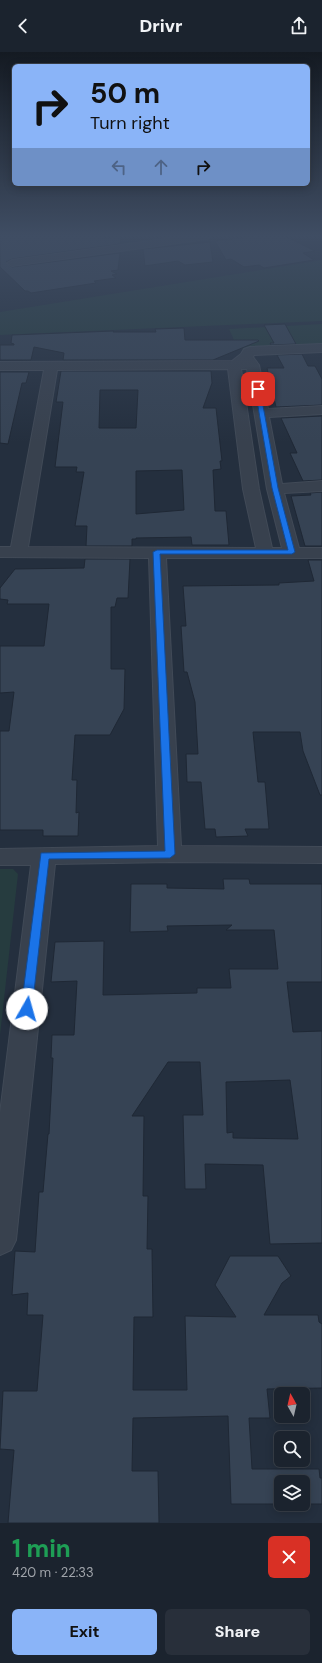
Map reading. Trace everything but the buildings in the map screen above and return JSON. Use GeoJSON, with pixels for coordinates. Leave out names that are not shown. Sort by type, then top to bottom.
{"type":"FeatureCollection","features":[{"type":"Feature","properties":{"kind":"street"},"geometry":{"type":"LineString","coordinates":[[292,552],[275,488],[262,413],[248,352],[322,348]]}},
{"type":"Feature","properties":{"kind":"street"},"geometry":{"type":"LineString","coordinates":[[0,366],[234,366],[249,361]]}},
{"type":"Feature","properties":{"kind":"street"},"geometry":{"type":"LineString","coordinates":[[19,552],[51,365]]}},
{"type":"Feature","properties":{"kind":"street"},"geometry":{"type":"LineString","coordinates":[[234,366],[251,489],[265,552]]}},
{"type":"Feature","properties":{"kind":"street"},"geometry":{"type":"LineString","coordinates":[[262,413],[322,410]]}},
{"type":"Feature","properties":{"kind":"street"},"geometry":{"type":"LineString","coordinates":[[247,458],[270,457]]}},
{"type":"Feature","properties":{"kind":"street"},"geometry":{"type":"LineString","coordinates":[[275,488],[322,486]]}},
{"type":"Feature","properties":{"kind":"street"},"geometry":{"type":"LineString","coordinates":[[0,552],[322,553]]}},
{"type":"Feature","properties":{"kind":"street"},"geometry":{"type":"LineString","coordinates":[[157,552],[170,854]]}},
{"type":"Feature","properties":{"kind":"street"},"geometry":{"type":"LineString","coordinates":[[0,857],[170,854],[322,855]]}},
{"type":"Feature","properties":{"kind":"street"},"geometry":{"type":"LineString","coordinates":[[0,1240],[44,856]]}},
{"type":"Feature","properties":{"kind":"green space"},"geometry":{"type":"Polygon","coordinates":[[[46,305],[322,305],[322,321],[0,335],[0,312],[46,305]]]}},
{"type":"Feature","properties":{"kind":"green space"},"geometry":{"type":"Polygon","coordinates":[[[322,324],[322,345],[238,349],[229,329],[322,324]]]}},
{"type":"Feature","properties":{"kind":"green space"},"geometry":{"type":"Polygon","coordinates":[[[0,869],[13,869],[18,874],[0,1035],[0,869]]]}},
{"type":"Feature","properties":{"kind":"route"},"geometry":{"type":"LineString","coordinates":[[27,1009],[44,856],[170,854],[157,552],[292,552],[275,488],[258,389]]}}]}
